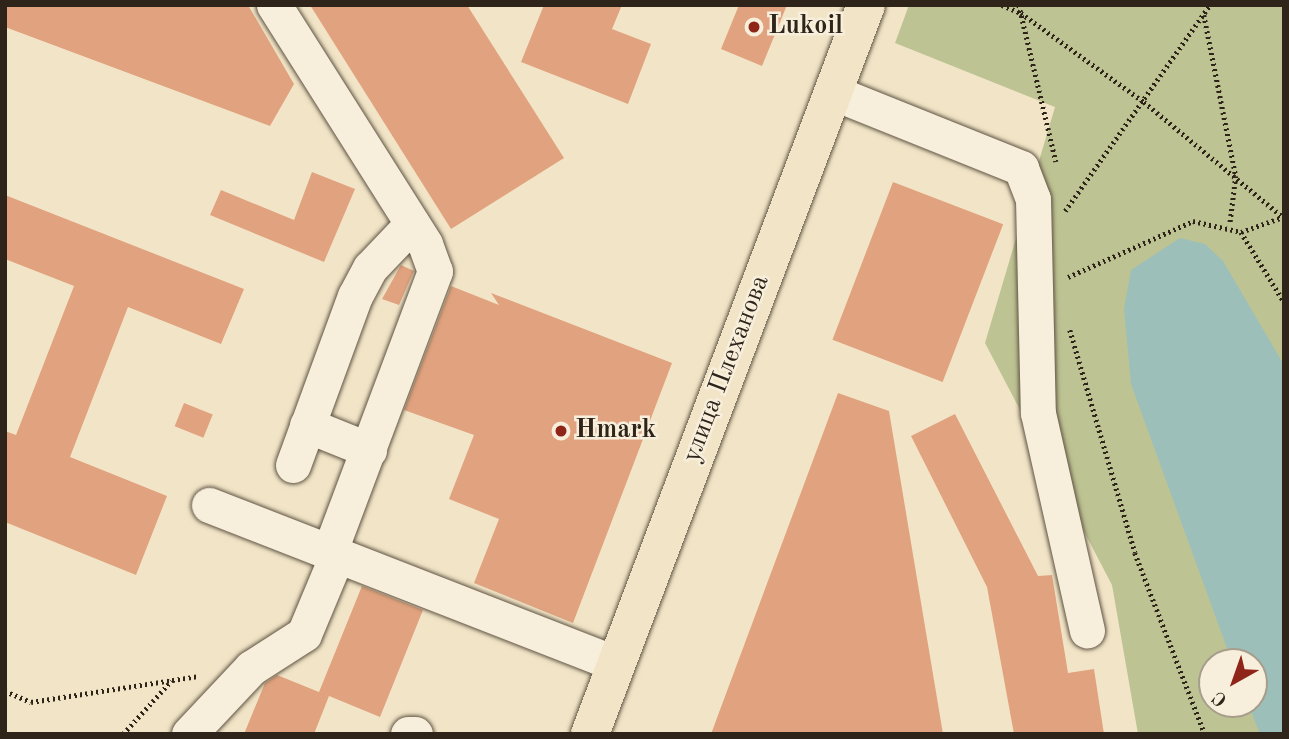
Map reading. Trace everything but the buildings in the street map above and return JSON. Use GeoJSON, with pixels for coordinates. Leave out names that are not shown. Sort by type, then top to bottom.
{"type":"FeatureCollection","features":[{"type":"Feature","properties":{"kind":"main road","name":"улица Плеханова"},"geometry":{"type":"LineString","coordinates":[[590,734],[866,5]]}},
{"type":"Feature","properties":{"kind":"lane"},"geometry":{"type":"LineString","coordinates":[[188,734],[251,668],[304,634],[435,271],[412,224],[274,5]]}},
{"type":"Feature","properties":{"kind":"lane"},"geometry":{"type":"LineString","coordinates":[[828,103],[1021,168],[1048,199],[1038,413],[1087,631]]}},
{"type":"Feature","properties":{"kind":"lane"},"geometry":{"type":"LineString","coordinates":[[293,465],[355,296],[370,268],[412,224]]}},
{"type":"Feature","properties":{"kind":"lane"},"geometry":{"type":"LineString","coordinates":[[307,425],[369,450]]}},
{"type":"Feature","properties":{"kind":"lane"},"geometry":{"type":"LineString","coordinates":[[209,505],[616,664]]}},
{"type":"Feature","properties":{"kind":"lane"},"geometry":{"type":"LineString","coordinates":[[408,734],[415,734]]}},
{"type":"Feature","properties":{"kind":"path"},"geometry":{"type":"LineString","coordinates":[[1002,5],[1021,13],[1144,102],[1283,217],[1241,232]]}},
{"type":"Feature","properties":{"kind":"path"},"geometry":{"type":"LineString","coordinates":[[1019,5],[1058,174]]}},
{"type":"Feature","properties":{"kind":"path"},"geometry":{"type":"LineString","coordinates":[[1076,198],[1210,5]]}},
{"type":"Feature","properties":{"kind":"path"},"geometry":{"type":"LineString","coordinates":[[1204,14],[1236,176],[1230,225]]}},
{"type":"Feature","properties":{"kind":"path"},"geometry":{"type":"LineString","coordinates":[[1048,199],[1065,212]]}},
{"type":"Feature","properties":{"kind":"path"},"geometry":{"type":"LineString","coordinates":[[1066,281],[1071,272],[1193,221],[1230,225],[1241,232],[1284,302]]}},
{"type":"Feature","properties":{"kind":"path"},"geometry":{"type":"LineString","coordinates":[[1068,321],[1135,553],[1205,734]]}},
{"type":"Feature","properties":{"kind":"path"},"geometry":{"type":"LineString","coordinates":[[5,691],[31,702],[251,668]]}},
{"type":"Feature","properties":{"kind":"path"},"geometry":{"type":"LineString","coordinates":[[124,734],[172,680]]}},
{"type":"Feature","properties":{"kind":"green space"},"geometry":{"type":"Polygon","coordinates":[[[909,5],[1284,5],[1284,734],[1138,734],[1112,585],[985,343],[1055,107],[895,43],[909,5]]]}},
{"type":"Feature","properties":{"kind":"water"},"geometry":{"type":"Polygon","coordinates":[[[1180,238],[1205,244],[1223,261],[1284,365],[1284,734],[1260,734],[1254,718],[1268,718],[1268,648],[1227,648],[1131,384],[1124,309],[1131,270],[1180,238]]]}},
{"type":"Feature","properties":{"kind":"place","name":"Lukoil"},"geometry":{"type":"Point","coordinates":[754,27]}},
{"type":"Feature","properties":{"kind":"place","name":"Hmark"},"geometry":{"type":"Point","coordinates":[561,431]}}]}
